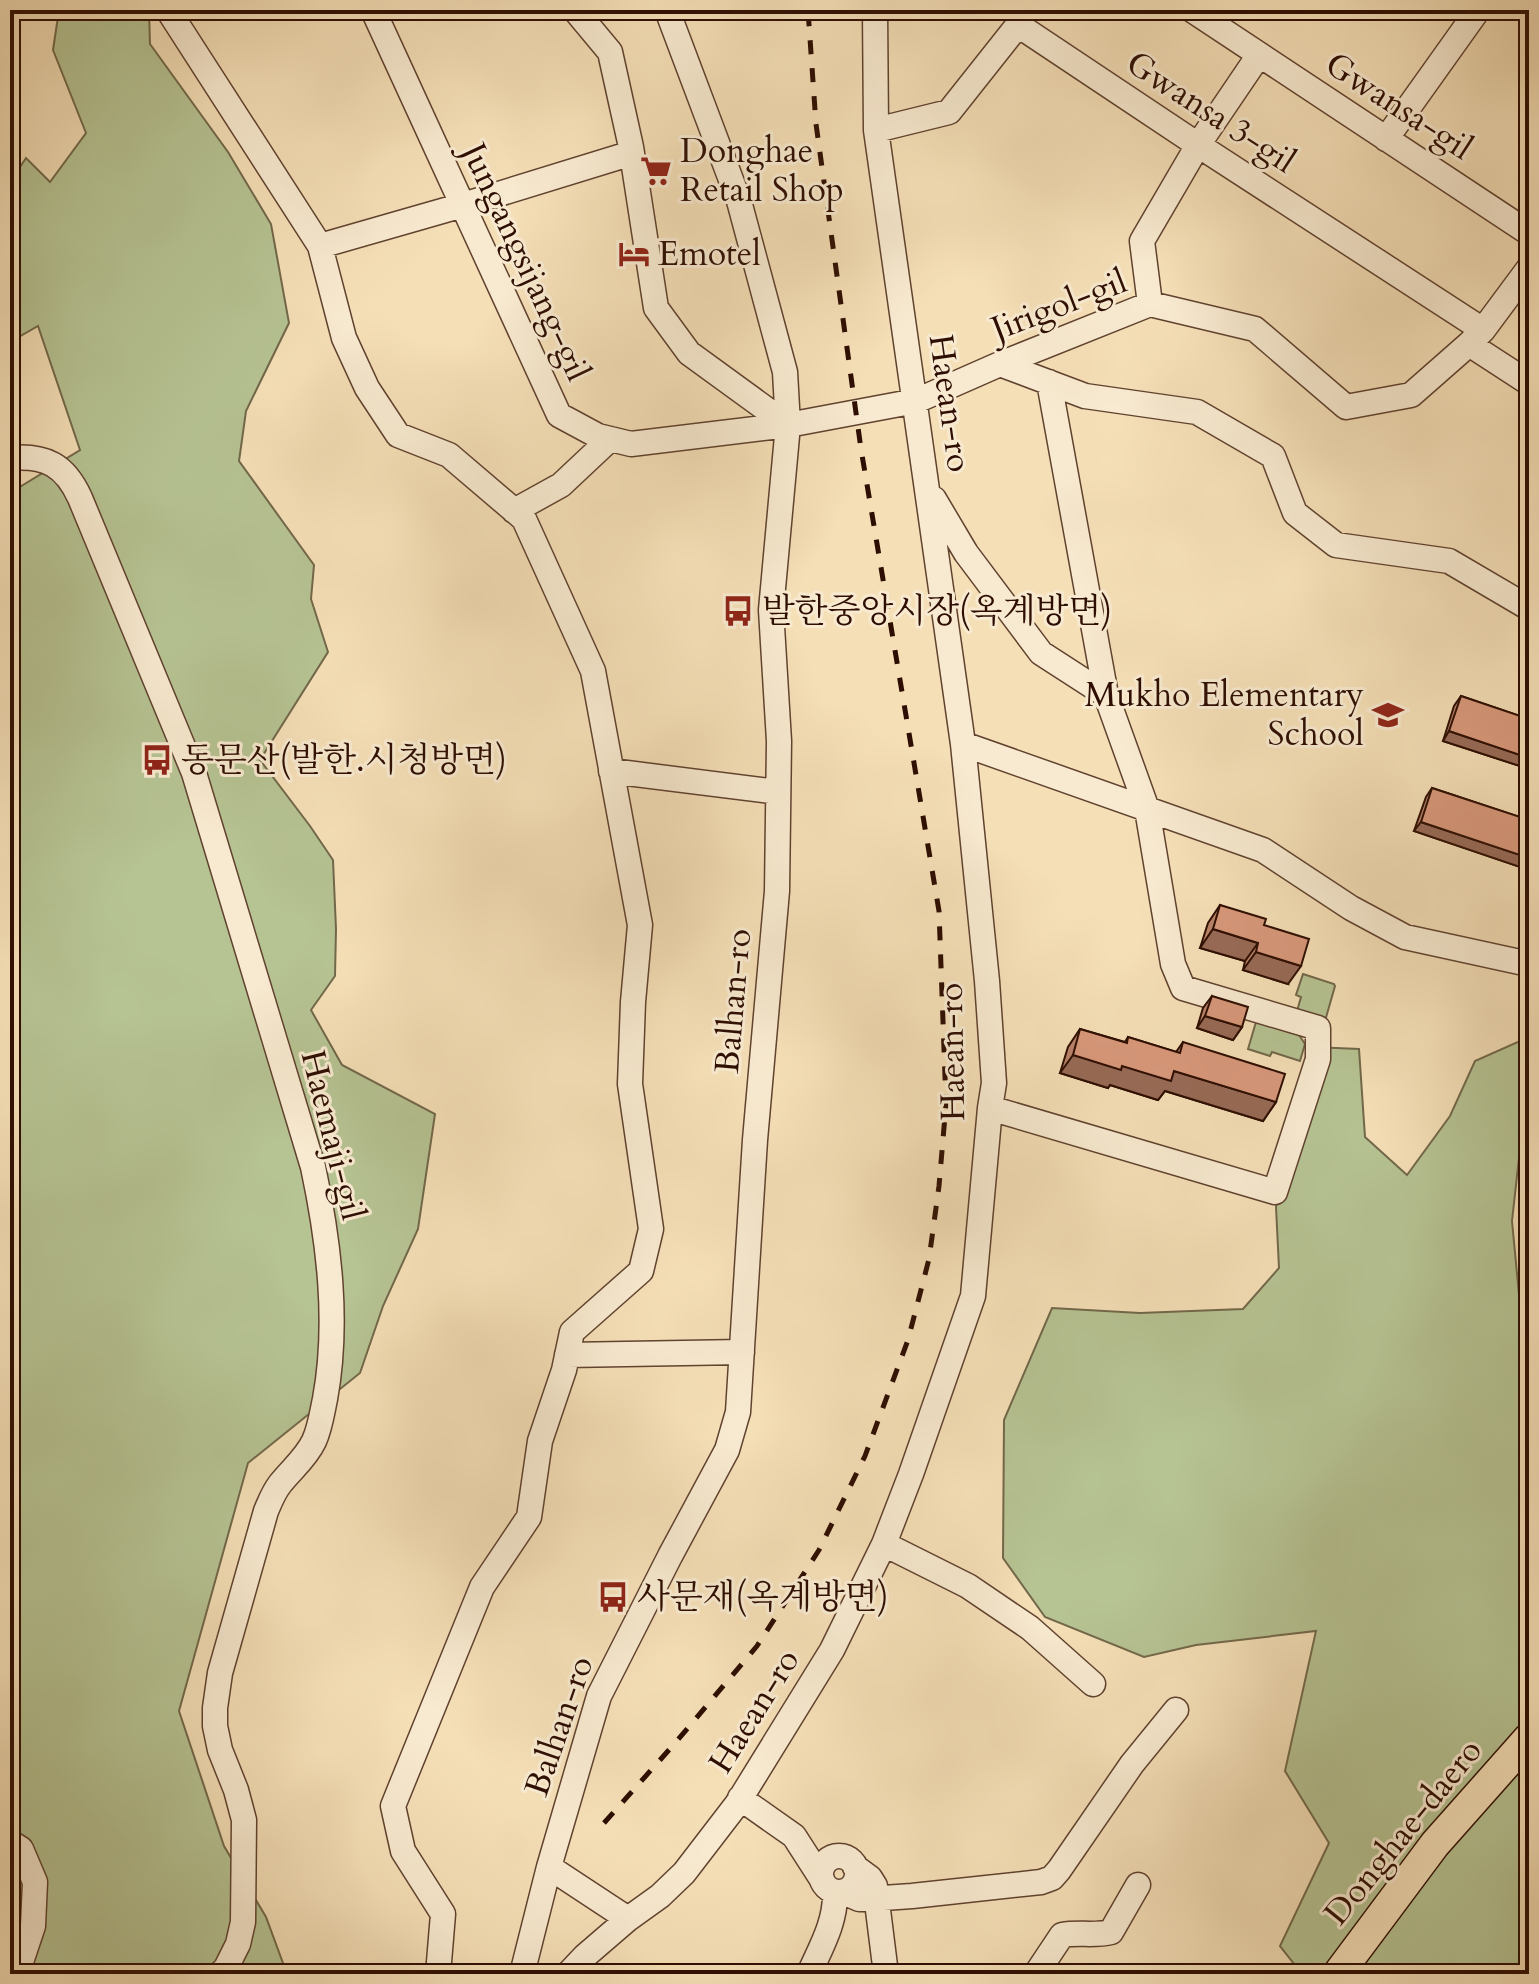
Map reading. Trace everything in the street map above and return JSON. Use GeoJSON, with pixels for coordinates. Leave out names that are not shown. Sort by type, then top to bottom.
{"type":"FeatureCollection","features":[{"type":"Feature","properties":{"kind":"main road","name":"Donghae-daero"},"geometry":{"type":"LineString","coordinates":[[1338,1974],[1435,1844],[1529,1738]]}},
{"type":"Feature","properties":{"kind":"street"},"geometry":{"type":"LineString","coordinates":[[168,10],[320,246],[344,338],[367,388],[398,435],[449,455],[524,519],[593,671],[640,925],[630,1084],[651,1229],[641,1271],[572,1332],[564,1370],[540,1441],[529,1517],[482,1587],[393,1806],[403,1851],[443,1914],[438,1974]]}},
{"type":"Feature","properties":{"kind":"street","name":"Jungangsijang-gil"},"geometry":{"type":"LineString","coordinates":[[373,10],[559,415],[598,436],[631,444],[788,425]]}},
{"type":"Feature","properties":{"kind":"street"},"geometry":{"type":"LineString","coordinates":[[575,10],[610,52],[632,153],[656,308],[689,353],[788,425]]}},
{"type":"Feature","properties":{"kind":"street","name":"Balhan-ro"},"geometry":{"type":"LineString","coordinates":[[522,1974],[549,1867],[599,1696],[727,1450],[738,1412],[755,1140],[777,891],[779,741],[771,610],[788,425],[785,372],[739,201],[667,10]]}},
{"type":"Feature","properties":{"kind":"street","name":"Haean-ro"},"geometry":{"type":"LineString","coordinates":[[568,1974],[585,1956],[684,1873],[740,1798],[832,1650],[884,1544],[973,1296],[994,1083],[990,1025],[963,744],[876,130],[875,10]]}},
{"type":"Feature","properties":{"kind":"street","name":"Gwansa-gil"},"geometry":{"type":"LineString","coordinates":[[1193,10],[1529,233]]}},
{"type":"Feature","properties":{"kind":"street"},"geometry":{"type":"LineString","coordinates":[[1386,139],[1478,10]]}},
{"type":"Feature","properties":{"kind":"street","name":"Gwansa 3-gil"},"geometry":{"type":"LineString","coordinates":[[876,130],[949,112],[1024,18],[1198,145],[1476,337],[1529,383]]}},
{"type":"Feature","properties":{"kind":"street"},"geometry":{"type":"LineString","coordinates":[[1150,304],[1142,241],[1198,145],[1259,55]]}},
{"type":"Feature","properties":{"kind":"street"},"geometry":{"type":"LineString","coordinates":[[320,246],[632,153]]}},
{"type":"Feature","properties":{"kind":"street","name":"Jirigol-gil"},"geometry":{"type":"LineString","coordinates":[[788,425],[916,401],[1150,304],[1255,329],[1346,407],[1411,395],[1476,337],[1529,268]]}},
{"type":"Feature","properties":{"kind":"street"},"geometry":{"type":"LineString","coordinates":[[1000,364],[1085,396],[1197,412],[1273,456],[1295,513],[1336,545],[1449,561],[1529,608]]}},
{"type":"Feature","properties":{"kind":"street"},"geometry":{"type":"LineString","coordinates":[[990,1108],[1275,1192],[1318,1059],[1318,1028],[1183,988],[1173,964],[1147,809],[1106,695],[1049,382]]}},
{"type":"Feature","properties":{"kind":"street"},"geometry":{"type":"LineString","coordinates":[[514,511],[561,485],[610,439]]}},
{"type":"Feature","properties":{"kind":"street","name":"Haemaji-gil"},"geometry":{"type":"LineString","coordinates":[[10,458],[33,457],[47,462],[61,469],[72,481],[110,570],[194,773],[313,1167],[322,1212],[331,1301],[329,1372],[324,1403],[313,1442],[273,1495],[266,1511],[220,1673],[215,1708],[220,1750],[244,1820],[243,1922],[238,1944],[220,1974]]}},
{"type":"Feature","properties":{"kind":"street"},"geometry":{"type":"LineString","coordinates":[[928,490],[966,553],[1041,653],[1106,695]]}},
{"type":"Feature","properties":{"kind":"street"},"geometry":{"type":"LineString","coordinates":[[963,744],[1263,850],[1351,908],[1405,937],[1529,964]]}},
{"type":"Feature","properties":{"kind":"street"},"geometry":{"type":"LineString","coordinates":[[611,771],[778,792]]}},
{"type":"Feature","properties":{"kind":"street"},"geometry":{"type":"LineString","coordinates":[[567,1355],[742,1352]]}},
{"type":"Feature","properties":{"kind":"street"},"geometry":{"type":"LineString","coordinates":[[884,1544],[968,1586],[1030,1628],[1093,1684]]}},
{"type":"Feature","properties":{"kind":"street"},"geometry":{"type":"LineString","coordinates":[[740,1798],[794,1836],[833,1887],[859,1899],[1041,1882],[1052,1878],[1059,1870],[1132,1764],[1176,1710]]}},
{"type":"Feature","properties":{"kind":"street"},"geometry":{"type":"LineString","coordinates":[[794,1836],[807,1838],[870,1878],[878,1898],[886,1974]]}},
{"type":"Feature","properties":{"kind":"street"},"geometry":{"type":"LineString","coordinates":[[10,1842],[21,1849],[35,1882],[33,1926],[17,1974]]}},
{"type":"Feature","properties":{"kind":"street"},"geometry":{"type":"LineString","coordinates":[[833,1887],[850,1889],[855,1883],[857,1875],[847,1862]]}},
{"type":"Feature","properties":{"kind":"street"},"geometry":{"type":"LineString","coordinates":[[549,1867],[628,1919]]}},
{"type":"Feature","properties":{"kind":"street"},"geometry":{"type":"LineString","coordinates":[[1036,1974],[1062,1935],[1111,1932],[1138,1885]]}},
{"type":"Feature","properties":{"kind":"street"},"geometry":{"type":"LineString","coordinates":[[809,1974],[833,1922],[833,1887]]}},
{"type":"Feature","properties":{"kind":"green space"},"geometry":{"type":"Polygon","coordinates":[[[59,10],[149,10],[150,44],[228,152],[271,224],[289,323],[246,411],[239,461],[314,565],[311,599],[328,652],[260,760],[333,860],[335,976],[311,1010],[342,1065],[435,1114],[418,1229],[383,1306],[360,1373],[248,1463],[179,1711],[224,1846],[266,1917],[287,1974],[10,1974],[10,493],[80,450],[38,326],[10,342],[10,182],[26,158],[50,182],[86,133],[53,50],[59,10]]]}},
{"type":"Feature","properties":{"kind":"green space"},"geometry":{"type":"Polygon","coordinates":[[[1303,974],[1335,986],[1325,1021],[1295,1018],[1301,997],[1296,995],[1303,974]]]}},
{"type":"Feature","properties":{"kind":"green space"},"geometry":{"type":"Polygon","coordinates":[[[1256,1022],[1299,1035],[1305,1044],[1300,1061],[1272,1052],[1270,1056],[1248,1049],[1256,1022]]]}},
{"type":"Feature","properties":{"kind":"green space"},"geometry":{"type":"Polygon","coordinates":[[[1529,1037],[1529,1145],[1519,1158],[1512,1221],[1529,1400],[1529,1974],[1302,1974],[1280,1946],[1329,1843],[1285,1771],[1316,1631],[1196,1645],[1144,1657],[1045,1617],[1003,1558],[1004,1420],[1052,1308],[1140,1313],[1243,1309],[1279,1268],[1276,1207],[1313,1047],[1359,1049],[1365,1137],[1407,1175],[1450,1116],[1475,1061],[1529,1037]]]}},
{"type":"Feature","properties":{"kind":"building"},"geometry":{"type":"Polygon","coordinates":[[[1461,696],[1529,719],[1529,758],[1449,731],[1461,696]]]}},
{"type":"Feature","properties":{"kind":"building"},"geometry":{"type":"Polygon","coordinates":[[[1432,788],[1529,820],[1529,858],[1421,822],[1432,788]]]}},
{"type":"Feature","properties":{"kind":"building"},"geometry":{"type":"Polygon","coordinates":[[[1220,905],[1266,919],[1264,925],[1309,939],[1301,966],[1256,952],[1258,943],[1213,929],[1220,905]]]}},
{"type":"Feature","properties":{"kind":"building"},"geometry":{"type":"Polygon","coordinates":[[[1212,996],[1248,1007],[1242,1027],[1205,1016],[1212,996]]]}},
{"type":"Feature","properties":{"kind":"building"},"geometry":{"type":"Polygon","coordinates":[[[1080,1029],[1127,1043],[1128,1037],[1180,1053],[1183,1042],[1285,1074],[1276,1102],[1174,1071],[1171,1081],[1073,1055],[1080,1029]]]}},
{"type":"Feature","properties":{"kind":"railway"},"geometry":{"type":"LineString","coordinates":[[604,1823],[757,1646],[819,1550],[865,1456],[908,1340],[929,1259],[939,1186],[946,1104],[939,911],[861,449],[816,124],[808,10]]}},
{"type":"Feature","properties":{"kind":"place","name":"Donghae Retail Shop"},"geometry":{"type":"Point","coordinates":[656,171]}},
{"type":"Feature","properties":{"kind":"place","name":"Emotel"},"geometry":{"type":"Point","coordinates":[634,254]}},
{"type":"Feature","properties":{"kind":"place","name":"발한중앙시장(옥계방면)"},"geometry":{"type":"Point","coordinates":[738,611]}},
{"type":"Feature","properties":{"kind":"place","name":"Mukho Elementary School"},"geometry":{"type":"Point","coordinates":[1388,715]}},
{"type":"Feature","properties":{"kind":"place","name":"동문산(발한.시청방면)"},"geometry":{"type":"Point","coordinates":[157,760]}},
{"type":"Feature","properties":{"kind":"place","name":"사문재(옥계방면)"},"geometry":{"type":"Point","coordinates":[613,1597]}}]}
